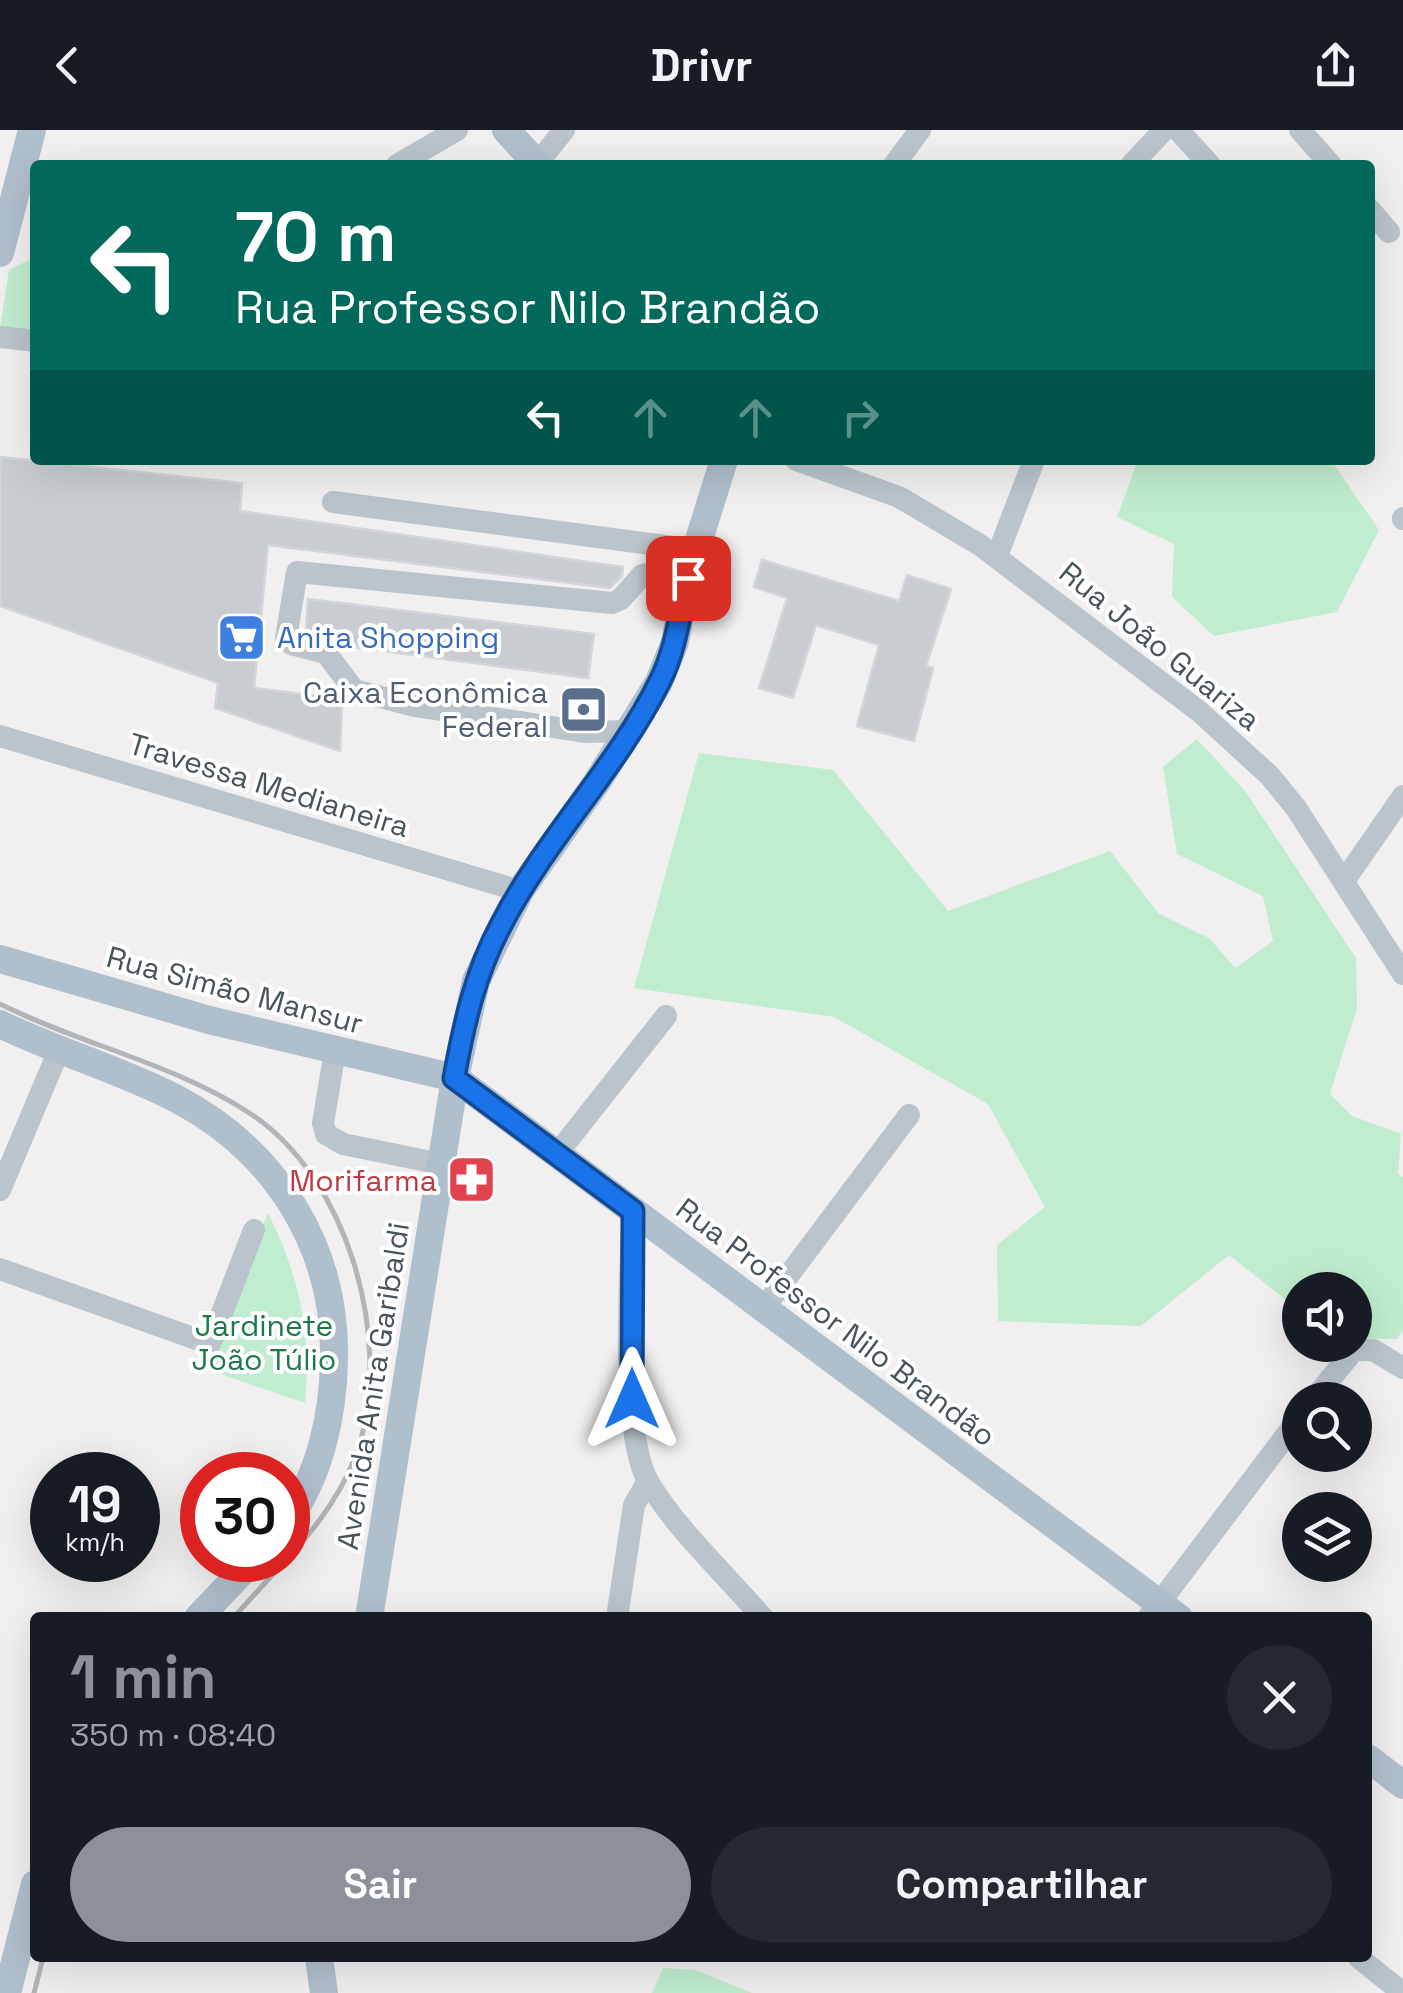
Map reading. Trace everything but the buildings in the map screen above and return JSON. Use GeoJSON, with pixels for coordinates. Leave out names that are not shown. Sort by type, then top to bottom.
{"type":"FeatureCollection","features":[{"type":"Feature","properties":{"kind":"main road"},"geometry":{"type":"LineString","coordinates":[[0,254],[32,130]]}},
{"type":"Feature","properties":{"kind":"main road"},"geometry":{"type":"LineString","coordinates":[[506,130],[533,160]]}},
{"type":"Feature","properties":{"kind":"main road","name":"Avenida Anita Garibaldi"},"geometry":{"type":"LineString","coordinates":[[370,1612],[454,1078],[476,981],[520,891],[628,731],[664,668],[675,642],[688,578],[722,465]]}},
{"type":"Feature","properties":{"kind":"main road","name":"Rua Simão Mansur"},"geometry":{"type":"LineString","coordinates":[[0,959],[209,1020],[454,1078]]}},
{"type":"Feature","properties":{"kind":"main road"},"geometry":{"type":"LineString","coordinates":[[0,1024],[56,1058],[198,1128],[248,1171],[283,1220],[308,1282],[318,1347],[312,1413],[298,1452]]}},
{"type":"Feature","properties":{"kind":"main road"},"geometry":{"type":"LineString","coordinates":[[0,1040],[171,1096],[211,1118],[261,1160],[304,1224],[321,1262],[331,1302],[334,1380],[322,1446],[310,1479]]}},
{"type":"Feature","properties":{"kind":"main road","name":"Rua Professor Nilo Brandão"},"geometry":{"type":"LineString","coordinates":[[454,1078],[764,1308],[1162,1612]]}},
{"type":"Feature","properties":{"kind":"main road"},"geometry":{"type":"LineString","coordinates":[[182,1612],[209,1582]]}},
{"type":"Feature","properties":{"kind":"main road"},"geometry":{"type":"LineString","coordinates":[[204,1612],[232,1582]]}},
{"type":"Feature","properties":{"kind":"main road"},"geometry":{"type":"LineString","coordinates":[[1372,1761],[1403,1785]]}},
{"type":"Feature","properties":{"kind":"main road"},"geometry":{"type":"LineString","coordinates":[[6,1993],[9,1939],[30,1895]]}},
{"type":"Feature","properties":{"kind":"main road"},"geometry":{"type":"LineString","coordinates":[[319,1962],[324,1993]]}},
{"type":"Feature","properties":{"kind":"street"},"geometry":{"type":"LineString","coordinates":[[406,160],[457,130]]}},
{"type":"Feature","properties":{"kind":"street"},"geometry":{"type":"LineString","coordinates":[[541,160],[564,130]]}},
{"type":"Feature","properties":{"kind":"street"},"geometry":{"type":"LineString","coordinates":[[898,160],[920,130]]}},
{"type":"Feature","properties":{"kind":"street"},"geometry":{"type":"LineString","coordinates":[[1136,160],[1164,130]]}},
{"type":"Feature","properties":{"kind":"street"},"geometry":{"type":"LineString","coordinates":[[1178,130],[1205,160]]}},
{"type":"Feature","properties":{"kind":"street"},"geometry":{"type":"LineString","coordinates":[[1300,130],[1327,160]]}},
{"type":"Feature","properties":{"kind":"street"},"geometry":{"type":"LineString","coordinates":[[1375,216],[1389,232]]}},
{"type":"Feature","properties":{"kind":"street"},"geometry":{"type":"LineString","coordinates":[[0,337],[30,340]]}},
{"type":"Feature","properties":{"kind":"street","name":"Rua João Guariza"},"geometry":{"type":"LineString","coordinates":[[810,465],[899,497],[997,556],[1234,742],[1296,808],[1403,974]]}},
{"type":"Feature","properties":{"kind":"street"},"geometry":{"type":"LineString","coordinates":[[997,556],[1032,465]]}},
{"type":"Feature","properties":{"kind":"street"},"geometry":{"type":"LineString","coordinates":[[333,502],[696,550]]}},
{"type":"Feature","properties":{"kind":"street"},"geometry":{"type":"LineString","coordinates":[[628,731],[585,732],[498,719],[415,706],[354,690],[326,653],[291,644],[286,638],[298,572],[612,603],[621,599],[642,575],[659,572],[688,578]]}},
{"type":"Feature","properties":{"kind":"street","name":"Travessa Medianeira"},"geometry":{"type":"LineString","coordinates":[[0,736],[520,891]]}},
{"type":"Feature","properties":{"kind":"street"},"geometry":{"type":"LineString","coordinates":[[1344,881],[1403,796]]}},
{"type":"Feature","properties":{"kind":"street"},"geometry":{"type":"LineString","coordinates":[[557,1154],[666,1016]]}},
{"type":"Feature","properties":{"kind":"street"},"geometry":{"type":"LineString","coordinates":[[335,1052],[323,1123],[326,1134],[344,1144],[442,1164]]}},
{"type":"Feature","properties":{"kind":"street"},"geometry":{"type":"LineString","coordinates":[[0,1190],[56,1058]]}},
{"type":"Feature","properties":{"kind":"street"},"geometry":{"type":"LineString","coordinates":[[764,1308],[909,1115]]}},
{"type":"Feature","properties":{"kind":"street"},"geometry":{"type":"LineString","coordinates":[[633,1211],[632,1399],[638,1453],[648,1481],[757,1612]]}},
{"type":"Feature","properties":{"kind":"street"},"geometry":{"type":"LineString","coordinates":[[0,1269],[210,1344],[254,1230]]}},
{"type":"Feature","properties":{"kind":"street"},"geometry":{"type":"LineString","coordinates":[[1327,1382],[1347,1355],[1362,1349],[1384,1355],[1403,1368]]}},
{"type":"Feature","properties":{"kind":"street"},"geometry":{"type":"LineString","coordinates":[[1162,1612],[1282,1442]]}},
{"type":"Feature","properties":{"kind":"street"},"geometry":{"type":"LineString","coordinates":[[617,1612],[634,1505],[648,1481]]}},
{"type":"Feature","properties":{"kind":"street"},"geometry":{"type":"LineString","coordinates":[[1364,1962],[1403,1993]]}},
{"type":"Feature","properties":{"kind":"green space"},"geometry":{"type":"Polygon","coordinates":[[[30,260],[30,332],[0,328],[9,270],[30,260]]]}},
{"type":"Feature","properties":{"kind":"green space"},"geometry":{"type":"Polygon","coordinates":[[[1136,465],[1334,465],[1379,530],[1337,612],[1214,636],[1172,597],[1174,544],[1117,517],[1136,465]]]}},
{"type":"Feature","properties":{"kind":"green space"},"geometry":{"type":"Polygon","coordinates":[[[1197,739],[1245,791],[1356,958],[1357,1008],[1330,1094],[1352,1116],[1401,1134],[1398,1174],[1403,1177],[1403,1330],[1397,1339],[1372,1338],[1372,1272],[1282,1272],[1282,1297],[1229,1255],[1141,1326],[998,1321],[997,1245],[1045,1207],[988,1104],[834,1017],[634,988],[699,753],[833,770],[948,911],[1110,851],[1159,914],[1209,938],[1235,968],[1273,941],[1263,896],[1177,854],[1163,767],[1197,739]]]}},
{"type":"Feature","properties":{"kind":"green space","name":"Jardinete João Túlio"},"geometry":{"type":"Polygon","coordinates":[[[268,1213],[288,1259],[301,1305],[307,1353],[305,1403],[206,1369],[268,1213]]]}},
{"type":"Feature","properties":{"kind":"green space"},"geometry":{"type":"Polygon","coordinates":[[[663,1968],[696,1970],[752,1993],[652,1993],[663,1968]]]}},
{"type":"Feature","properties":{"kind":"railway"},"geometry":{"type":"LineString","coordinates":[[0,1004],[221,1096],[285,1142],[313,1178],[336,1218],[354,1262],[365,1308],[370,1355],[368,1400],[360,1443],[339,1490],[310,1532]]}},
{"type":"Feature","properties":{"kind":"railway"},"geometry":{"type":"LineString","coordinates":[[238,1612],[266,1582]]}},
{"type":"Feature","properties":{"kind":"railway"},"geometry":{"type":"LineString","coordinates":[[34,1993],[42,1962]]}},
{"type":"Feature","properties":{"kind":"place","name":"Anita Shopping"},"geometry":{"type":"Point","coordinates":[242,637]}},
{"type":"Feature","properties":{"kind":"place","name":"Caixa Econômica Federal"},"geometry":{"type":"Point","coordinates":[583,709]}},
{"type":"Feature","properties":{"kind":"place","name":"Morifarma"},"geometry":{"type":"Point","coordinates":[472,1180]}},
{"type":"Feature","properties":{"kind":"route"},"geometry":{"type":"LineString","coordinates":[[632,1399],[633,1211],[454,1078],[467,1012],[488,951],[520,891],[597,782],[659,682],[675,642],[688,578]]}}]}
